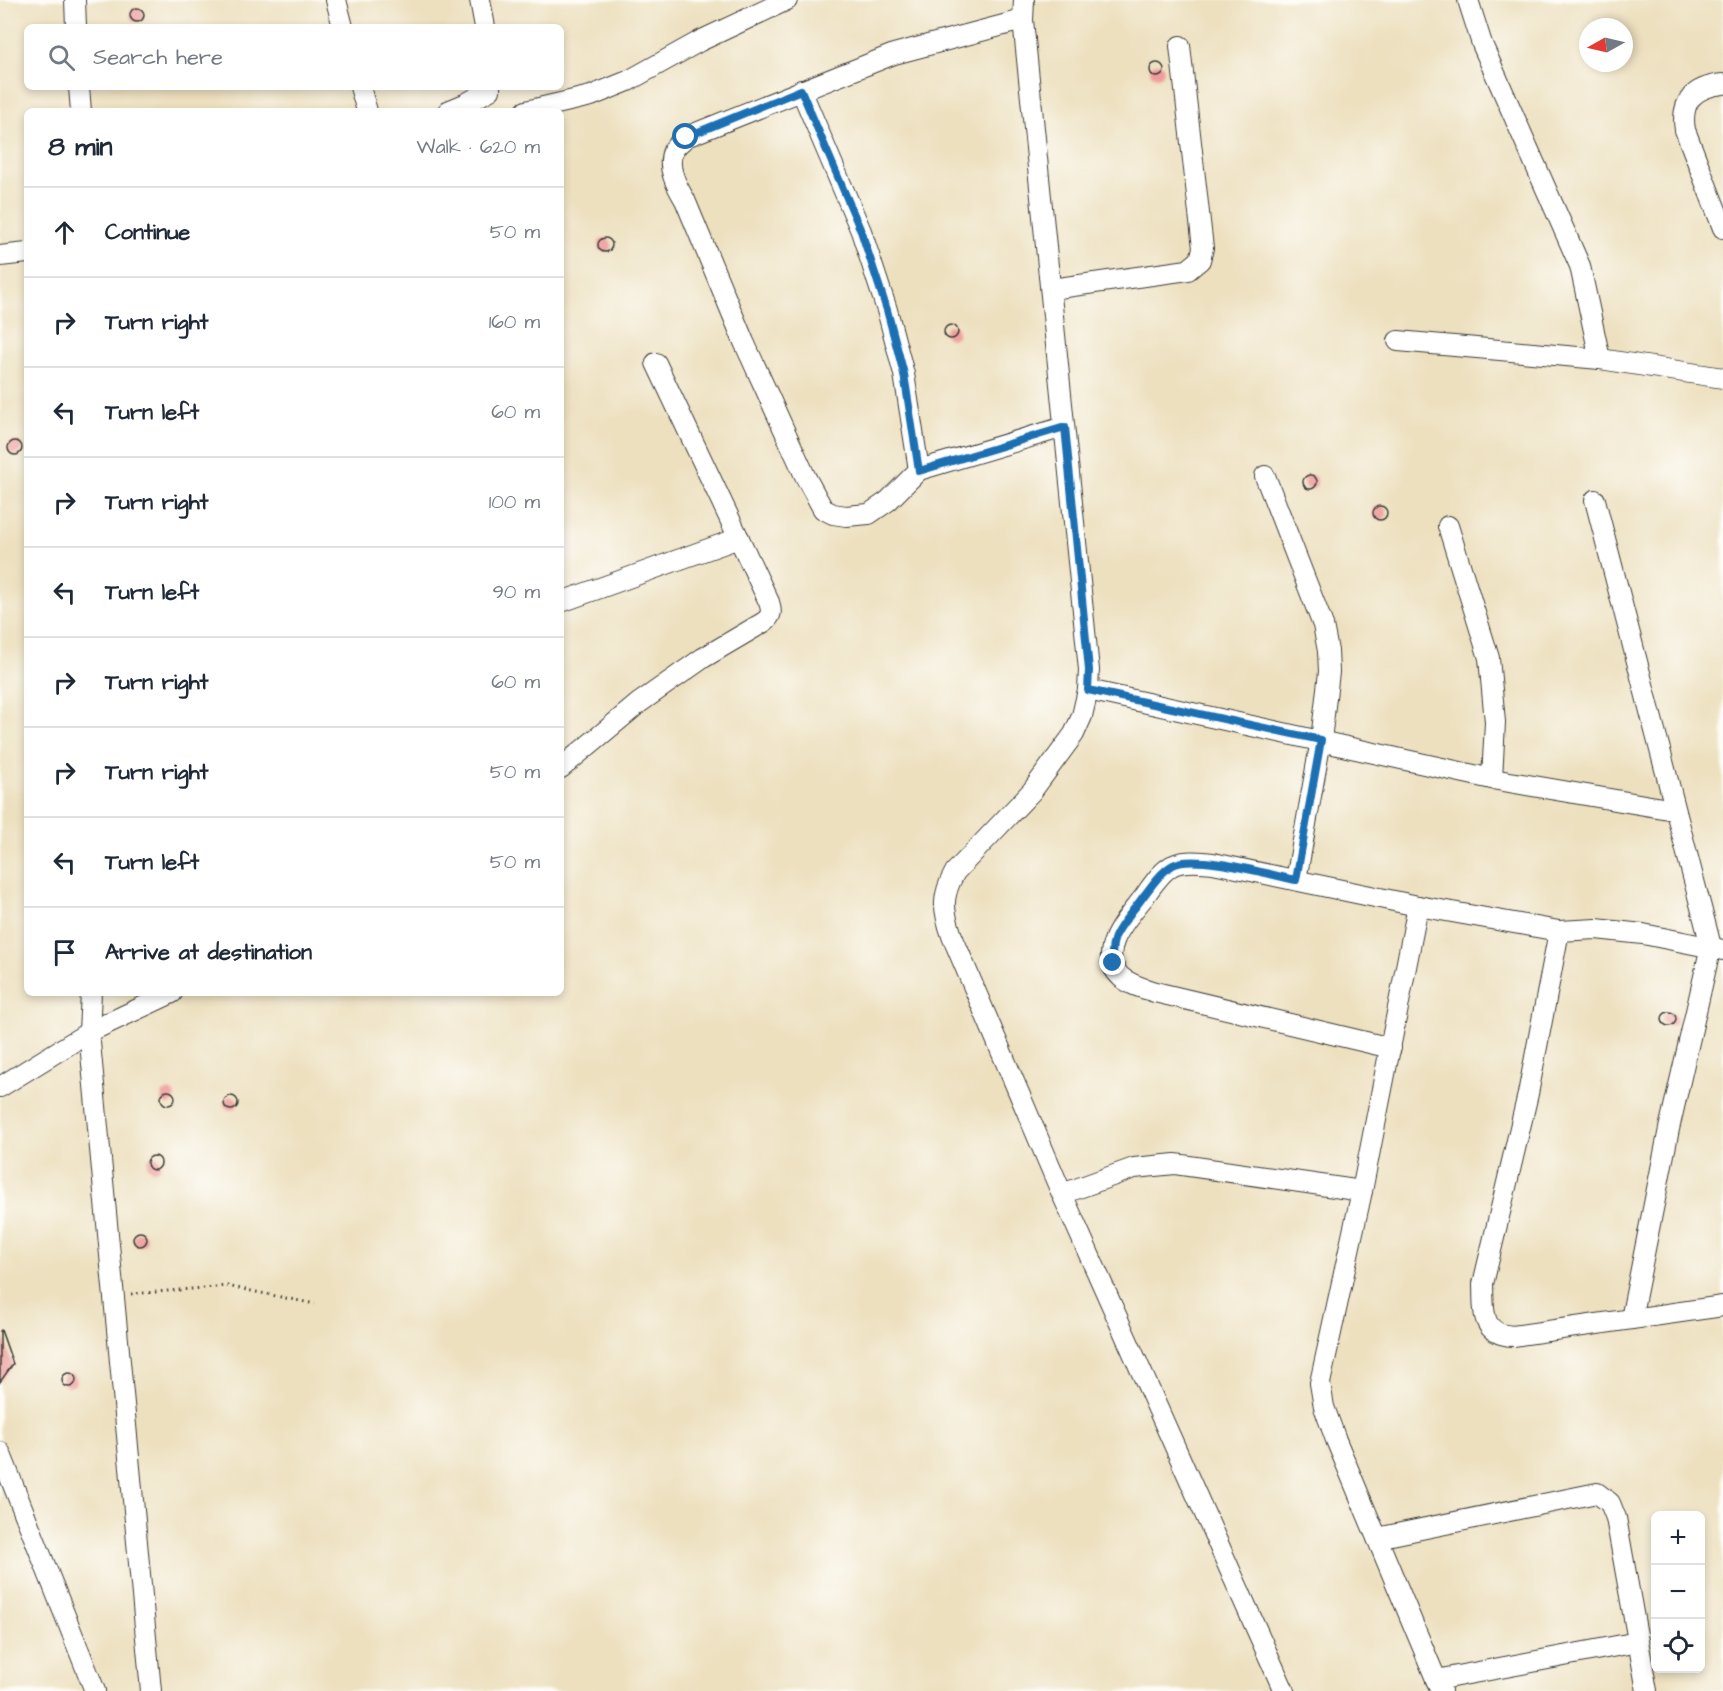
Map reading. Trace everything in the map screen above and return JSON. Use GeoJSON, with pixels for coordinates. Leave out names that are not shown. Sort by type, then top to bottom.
{"type":"FeatureCollection","features":[{"type":"Feature","properties":{"kind":"street"},"geometry":{"type":"LineString","coordinates":[[75,0],[76,24]]}},
{"type":"Feature","properties":{"kind":"street"},"geometry":{"type":"LineString","coordinates":[[336,0],[343,24]]}},
{"type":"Feature","properties":{"kind":"street"},"geometry":{"type":"LineString","coordinates":[[480,0],[484,24]]}},
{"type":"Feature","properties":{"kind":"street"},"geometry":{"type":"LineString","coordinates":[[539,108],[591,96],[628,81],[700,41],[787,0]]}},
{"type":"Feature","properties":{"kind":"street"},"geometry":{"type":"LineString","coordinates":[[1468,0],[1482,44],[1580,266],[1600,359]]}},
{"type":"Feature","properties":{"kind":"street"},"geometry":{"type":"LineString","coordinates":[[1065,427],[919,471],[888,501],[869,514],[846,516],[832,514],[823,509],[806,478],[744,342],[685,200],[675,184],[671,166],[673,150],[686,137],[801,90],[894,54],[1024,10],[1089,670],[1088,690],[1082,716],[1074,734],[1032,791],[955,872],[946,887],[944,901],[946,917],[952,936],[1062,1194],[1284,1691]]}},
{"type":"Feature","properties":{"kind":"street"},"geometry":{"type":"LineString","coordinates":[[1051,289],[1188,270],[1200,260],[1203,248],[1180,46]]}},
{"type":"Feature","properties":{"kind":"street"},"geometry":{"type":"LineString","coordinates":[[1723,84],[1710,86],[1695,93],[1687,101],[1683,118],[1685,130],[1723,228]]}},
{"type":"Feature","properties":{"kind":"street"},"geometry":{"type":"LineString","coordinates":[[79,90],[81,108]]}},
{"type":"Feature","properties":{"kind":"street"},"geometry":{"type":"LineString","coordinates":[[361,90],[366,108]]}},
{"type":"Feature","properties":{"kind":"street"},"geometry":{"type":"LineString","coordinates":[[455,108],[487,90]]}},
{"type":"Feature","properties":{"kind":"street"},"geometry":{"type":"LineString","coordinates":[[489,108],[490,90]]}},
{"type":"Feature","properties":{"kind":"street"},"geometry":{"type":"LineString","coordinates":[[801,90],[861,231],[887,310],[904,374],[919,471]]}},
{"type":"Feature","properties":{"kind":"street"},"geometry":{"type":"LineString","coordinates":[[0,256],[24,253]]}},
{"type":"Feature","properties":{"kind":"street"},"geometry":{"type":"LineString","coordinates":[[1398,341],[1600,359],[1723,378]]}},
{"type":"Feature","properties":{"kind":"street"},"geometry":{"type":"LineString","coordinates":[[564,766],[639,703],[703,658],[768,619],[771,613],[769,602],[656,363]]}},
{"type":"Feature","properties":{"kind":"street"},"geometry":{"type":"LineString","coordinates":[[1264,476],[1323,625],[1328,651],[1329,672],[1321,740],[1296,880]]}},
{"type":"Feature","properties":{"kind":"street"},"geometry":{"type":"LineString","coordinates":[[1595,500],[1674,810],[1717,948],[1669,1129],[1631,1319]]}},
{"type":"Feature","properties":{"kind":"street"},"geometry":{"type":"LineString","coordinates":[[1448,526],[1489,657],[1495,722],[1492,779]]}},
{"type":"Feature","properties":{"kind":"street"},"geometry":{"type":"LineString","coordinates":[[564,601],[739,538]]}},
{"type":"Feature","properties":{"kind":"street"},"geometry":{"type":"LineString","coordinates":[[1088,690],[1492,779],[1674,810]]}},
{"type":"Feature","properties":{"kind":"street"},"geometry":{"type":"LineString","coordinates":[[1391,1048],[1134,985],[1119,976],[1110,948],[1119,928],[1161,875],[1174,864],[1193,861],[1213,863],[1418,906],[1559,931],[1596,929],[1643,934],[1717,948]]}},
{"type":"Feature","properties":{"kind":"street"},"geometry":{"type":"LineString","coordinates":[[1418,906],[1362,1191],[1320,1383],[1324,1407],[1439,1685],[1638,1642]]}},
{"type":"Feature","properties":{"kind":"street"},"geometry":{"type":"LineString","coordinates":[[1559,931],[1528,1094],[1483,1284],[1484,1312],[1489,1327],[1500,1336],[1513,1336],[1723,1306]]}},
{"type":"Feature","properties":{"kind":"street"},"geometry":{"type":"LineString","coordinates":[[91,996],[89,1032],[151,1691]]}},
{"type":"Feature","properties":{"kind":"street"},"geometry":{"type":"LineString","coordinates":[[0,1087],[89,1032],[166,996]]}},
{"type":"Feature","properties":{"kind":"street"},"geometry":{"type":"LineString","coordinates":[[1062,1194],[1134,1168],[1175,1164],[1362,1191]]}},
{"type":"Feature","properties":{"kind":"street"},"geometry":{"type":"LineString","coordinates":[[0,1452],[95,1691]]}},
{"type":"Feature","properties":{"kind":"street"},"geometry":{"type":"LineString","coordinates":[[1377,1538],[1597,1493],[1610,1503],[1616,1518],[1647,1691]]}},
{"type":"Feature","properties":{"kind":"path"},"geometry":{"type":"LineString","coordinates":[[114,1295],[227,1286],[315,1304]]}},
{"type":"Feature","properties":{"kind":"building"},"geometry":{"type":"Polygon","coordinates":[[[134,8],[140,8],[144,15],[140,22],[134,22],[130,18],[130,12],[134,8]]]}},
{"type":"Feature","properties":{"kind":"building"},"geometry":{"type":"Polygon","coordinates":[[[1154,63],[1160,63],[1164,70],[1160,77],[1154,77],[1150,73],[1150,67],[1154,63]]]}},
{"type":"Feature","properties":{"kind":"building"},"geometry":{"type":"Polygon","coordinates":[[[602,238],[608,238],[612,245],[608,252],[602,252],[598,248],[598,242],[602,238]]]}},
{"type":"Feature","properties":{"kind":"building"},"geometry":{"type":"Polygon","coordinates":[[[948,325],[954,325],[958,332],[954,339],[948,339],[944,335],[944,329],[948,325]]]}},
{"type":"Feature","properties":{"kind":"building"},"geometry":{"type":"Polygon","coordinates":[[[12,441],[18,441],[22,448],[18,455],[12,455],[8,451],[8,445],[12,441]]]}},
{"type":"Feature","properties":{"kind":"building"},"geometry":{"type":"Polygon","coordinates":[[[1307,475],[1313,475],[1317,482],[1313,489],[1307,489],[1303,485],[1303,479],[1307,475]]]}},
{"type":"Feature","properties":{"kind":"building"},"geometry":{"type":"Polygon","coordinates":[[[1377,506],[1383,506],[1387,513],[1383,520],[1377,520],[1373,516],[1373,510],[1377,506]]]}},
{"type":"Feature","properties":{"kind":"building"},"geometry":{"type":"Polygon","coordinates":[[[1666,1012],[1672,1012],[1676,1019],[1672,1026],[1666,1026],[1662,1022],[1662,1016],[1666,1012]]]}},
{"type":"Feature","properties":{"kind":"building"},"geometry":{"type":"Polygon","coordinates":[[[165,1091],[171,1091],[175,1098],[171,1105],[165,1105],[161,1101],[161,1095],[165,1091]]]}},
{"type":"Feature","properties":{"kind":"building"},"geometry":{"type":"Polygon","coordinates":[[[228,1096],[234,1096],[238,1103],[234,1110],[228,1110],[224,1106],[224,1100],[228,1096]]]}},
{"type":"Feature","properties":{"kind":"building"},"geometry":{"type":"Polygon","coordinates":[[[151,1156],[157,1156],[161,1163],[157,1170],[151,1170],[147,1166],[147,1160],[151,1156]]]}},
{"type":"Feature","properties":{"kind":"building"},"geometry":{"type":"Polygon","coordinates":[[[137,1232],[143,1232],[147,1239],[143,1246],[137,1246],[133,1242],[133,1236],[137,1232]]]}},
{"type":"Feature","properties":{"kind":"building"},"geometry":{"type":"Polygon","coordinates":[[[0,1331],[13,1364],[0,1382],[0,1331]]]}},
{"type":"Feature","properties":{"kind":"building"},"geometry":{"type":"Polygon","coordinates":[[[66,1373],[72,1373],[76,1380],[72,1387],[66,1387],[62,1383],[62,1377],[66,1373]]]}},
{"type":"Feature","properties":{"kind":"route"},"geometry":{"type":"LineString","coordinates":[[686,137],[801,90],[861,231],[887,310],[904,374],[919,471],[1065,427],[1089,670],[1088,690],[1321,740],[1296,880],[1213,863],[1193,861],[1174,864],[1161,875],[1119,928],[1110,948],[1113,963]]}}]}
